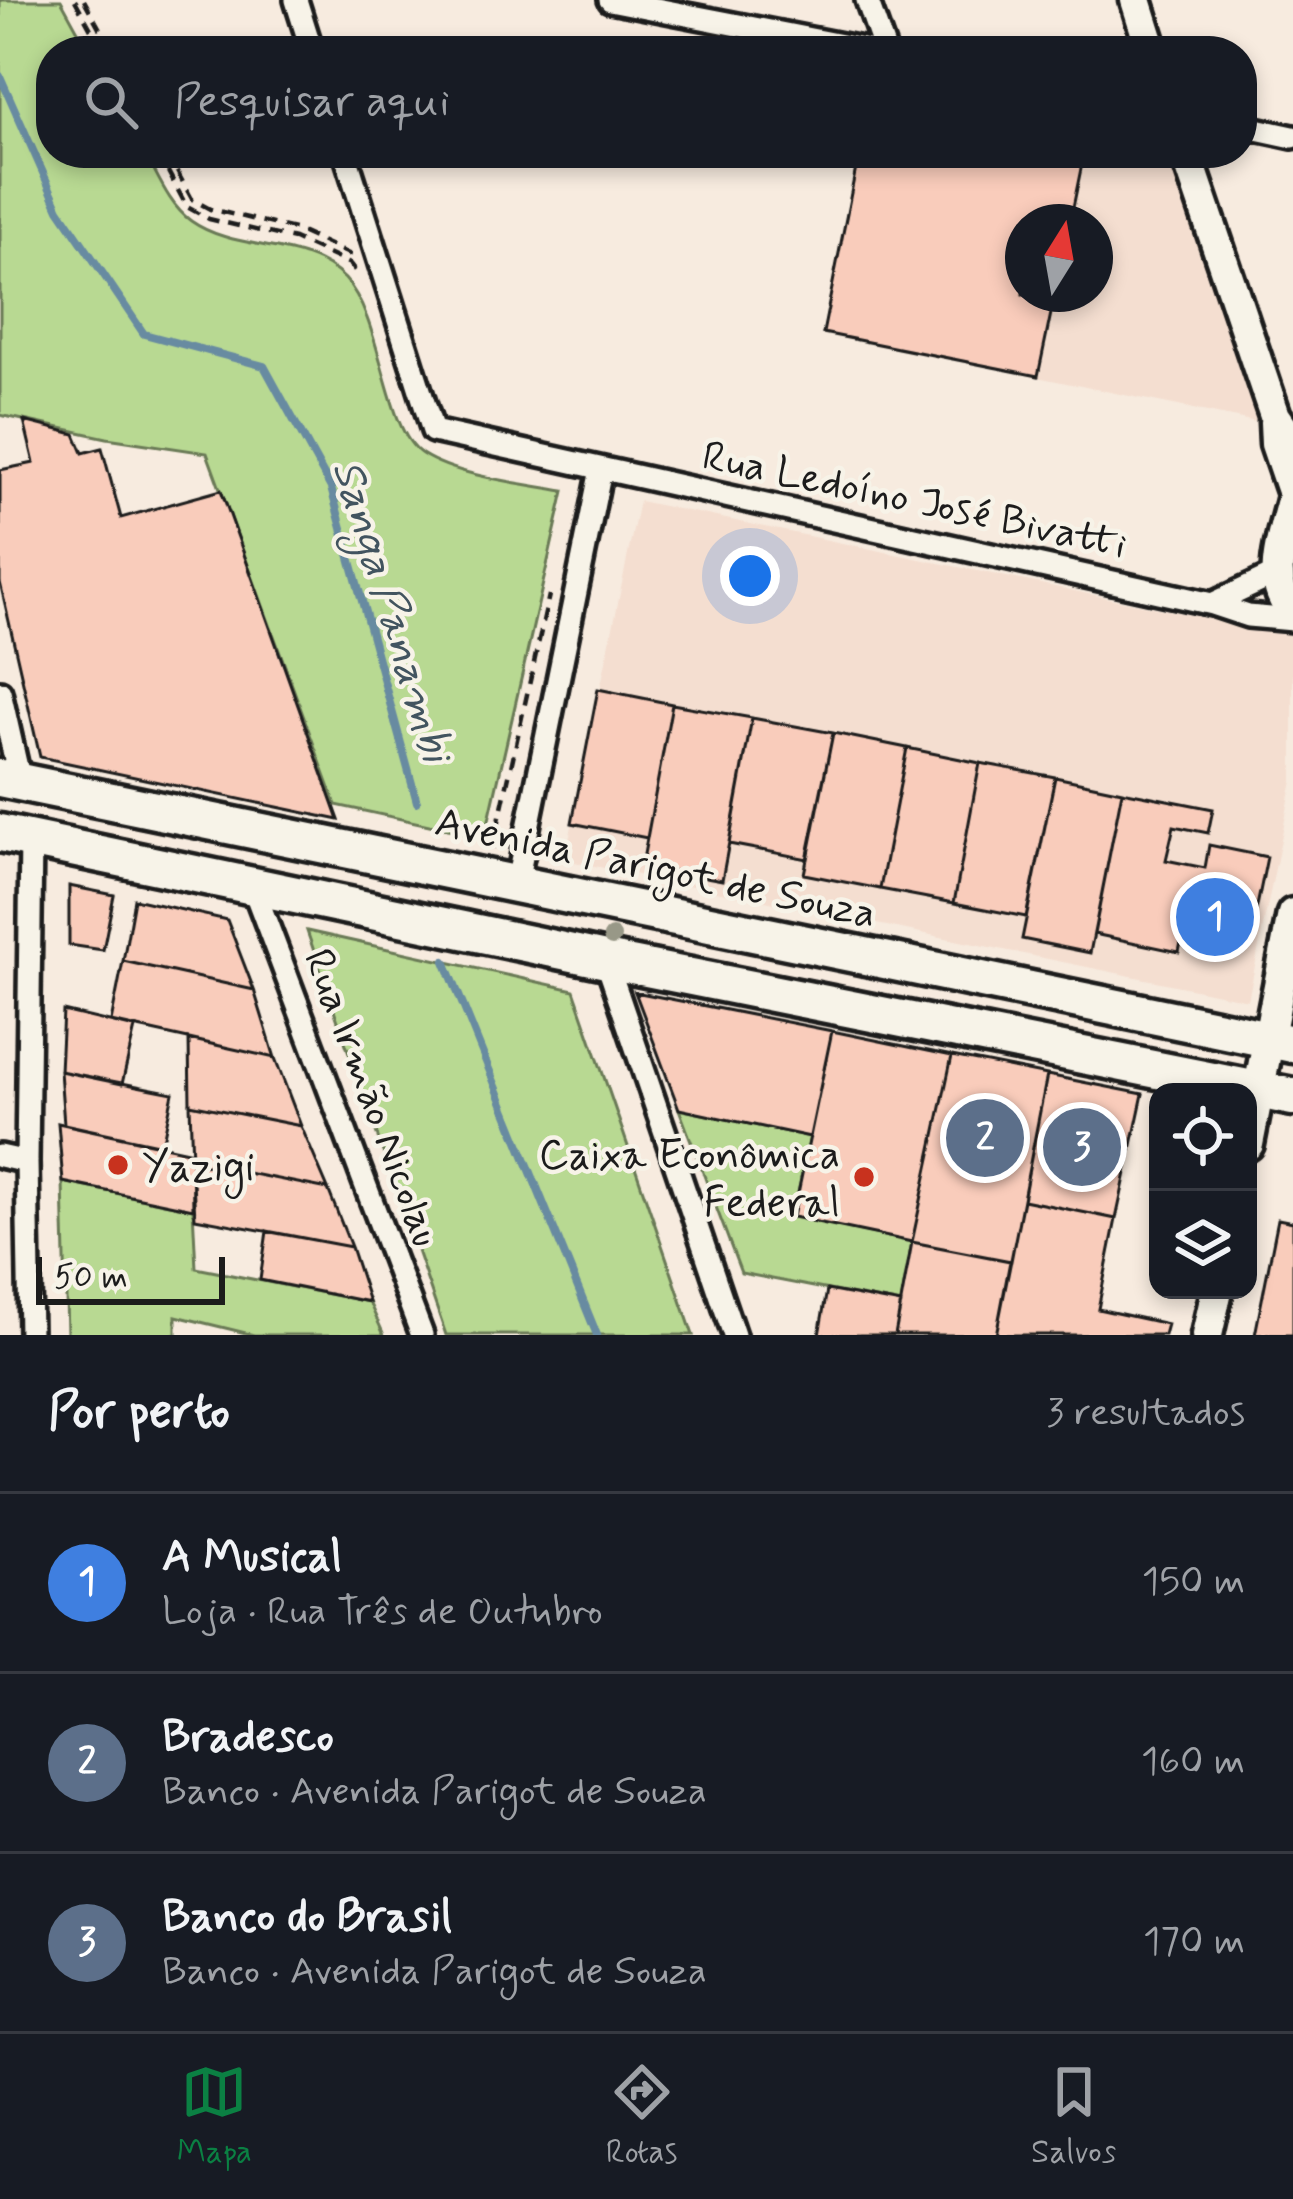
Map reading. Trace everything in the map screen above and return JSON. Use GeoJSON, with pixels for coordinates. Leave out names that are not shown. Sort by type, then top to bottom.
{"type":"FeatureCollection","features":[{"type":"Feature","properties":{"kind":"main road","name":"Avenida Parigot de Souza"},"geometry":{"type":"LineString","coordinates":[[10,780],[1281,1042]]}},
{"type":"Feature","properties":{"kind":"main road"},"geometry":{"type":"LineString","coordinates":[[15,836],[1276,1094]]}},
{"type":"Feature","properties":{"kind":"main road"},"geometry":{"type":"LineString","coordinates":[[253,886],[342,887],[356,880],[361,867],[354,855],[330,845]]}},
{"type":"Feature","properties":{"kind":"main road"},"geometry":{"type":"LineString","coordinates":[[392,914],[374,886],[380,874],[502,880]]}},
{"type":"Feature","properties":{"kind":"street"},"geometry":{"type":"LineString","coordinates":[[296,0],[307,36]]}},
{"type":"Feature","properties":{"kind":"street"},"geometry":{"type":"LineString","coordinates":[[610,0],[795,36]]}},
{"type":"Feature","properties":{"kind":"street"},"geometry":{"type":"LineString","coordinates":[[867,0],[879,36]]}},
{"type":"Feature","properties":{"kind":"street"},"geometry":{"type":"LineString","coordinates":[[1136,0],[1147,36]]}},
{"type":"Feature","properties":{"kind":"street"},"geometry":{"type":"LineString","coordinates":[[1257,129],[1293,137]]}},
{"type":"Feature","properties":{"kind":"street","name":"Rua Ledoíno José Bivatti"},"geometry":{"type":"LineString","coordinates":[[350,168],[434,431],[1212,604],[1248,616],[1293,615]]}},
{"type":"Feature","properties":{"kind":"street"},"geometry":{"type":"LineString","coordinates":[[1191,168],[1284,429],[1276,444],[1293,495],[1276,574],[1278,589],[1293,615]]}},
{"type":"Feature","properties":{"kind":"street"},"geometry":{"type":"LineString","coordinates":[[502,880],[602,469]]}},
{"type":"Feature","properties":{"kind":"street"},"geometry":{"type":"LineString","coordinates":[[1212,604],[1276,574]]}},
{"type":"Feature","properties":{"kind":"street"},"geometry":{"type":"LineString","coordinates":[[0,692],[10,780]]}},
{"type":"Feature","properties":{"kind":"street"},"geometry":{"type":"LineString","coordinates":[[15,836],[30,1335]]}},
{"type":"Feature","properties":{"kind":"street","name":"Rua Irmão Nicolau"},"geometry":{"type":"LineString","coordinates":[[253,886],[422,1335]]}},
{"type":"Feature","properties":{"kind":"street"},"geometry":{"type":"LineString","coordinates":[[1257,1128],[1276,1094],[1293,914]]}},
{"type":"Feature","properties":{"kind":"street"},"geometry":{"type":"LineString","coordinates":[[606,960],[734,1335]]}},
{"type":"Feature","properties":{"kind":"street"},"geometry":{"type":"LineString","coordinates":[[0,1156],[26,1162]]}},
{"type":"Feature","properties":{"kind":"street"},"geometry":{"type":"LineString","coordinates":[[1208,1335],[1215,1299]]}},
{"type":"Feature","properties":{"kind":"path"},"geometry":{"type":"LineString","coordinates":[[75,0],[95,36]]}},
{"type":"Feature","properties":{"kind":"path"},"geometry":{"type":"LineString","coordinates":[[84,0],[104,36]]}},
{"type":"Feature","properties":{"kind":"path"},"geometry":{"type":"LineString","coordinates":[[166,168],[187,207],[208,219],[294,238],[350,264],[358,275]]}},
{"type":"Feature","properties":{"kind":"path"},"geometry":{"type":"LineString","coordinates":[[175,168],[192,199],[210,209],[326,241],[356,258],[365,269]]}},
{"type":"Feature","properties":{"kind":"path"},"geometry":{"type":"LineString","coordinates":[[502,880],[554,574]]}},
{"type":"Feature","properties":{"kind":"path"},"geometry":{"type":"LineString","coordinates":[[531,722],[560,587]]}},
{"type":"Feature","properties":{"kind":"shaded area"},"geometry":{"type":"Polygon","coordinates":[[[856,168],[1174,168],[1261,423],[823,333],[856,168]]]}},
{"type":"Feature","properties":{"kind":"shaded area"},"geometry":{"type":"Polygon","coordinates":[[[639,501],[1293,636],[1293,781],[1248,1000],[565,860],[639,501]]]}},
{"type":"Feature","properties":{"kind":"green space"},"geometry":{"type":"Polygon","coordinates":[[[0,0],[61,0],[81,36],[36,36],[36,168],[153,168],[170,199],[191,221],[228,238],[291,251],[329,266],[358,297],[399,422],[422,454],[472,474],[564,491],[485,837],[336,805],[207,453],[0,415],[0,0]]]}},
{"type":"Feature","properties":{"kind":"green space"},"geometry":{"type":"Polygon","coordinates":[[[307,931],[574,990],[693,1335],[446,1335],[307,931]]]}},
{"type":"Feature","properties":{"kind":"green space"},"geometry":{"type":"Polygon","coordinates":[[[679,1109],[810,1137],[793,1216],[912,1242],[901,1304],[741,1273],[679,1109]]]}},
{"type":"Feature","properties":{"kind":"green space"},"geometry":{"type":"Polygon","coordinates":[[[63,1182],[193,1209],[196,1268],[369,1302],[384,1335],[254,1335],[176,1316],[176,1335],[67,1335],[63,1182]]]}},
{"type":"Feature","properties":{"kind":"building"},"geometry":{"type":"Polygon","coordinates":[[[856,168],[1081,168],[1074,204],[1005,204],[1005,312],[1051,312],[1038,376],[823,333],[856,168]]]}},
{"type":"Feature","properties":{"kind":"building"},"geometry":{"type":"Polygon","coordinates":[[[24,421],[75,434],[83,453],[102,448],[121,518],[221,490],[339,820],[40,757],[0,582],[0,470],[34,463],[24,421]]]}},
{"type":"Feature","properties":{"kind":"building"},"geometry":{"type":"Polygon","coordinates":[[[598,689],[672,704],[647,838],[572,823],[598,689]]]}},
{"type":"Feature","properties":{"kind":"building"},"geometry":{"type":"Polygon","coordinates":[[[672,704],[752,718],[722,880],[642,865],[672,704]]]}},
{"type":"Feature","properties":{"kind":"building"},"geometry":{"type":"Polygon","coordinates":[[[752,718],[833,733],[808,859],[729,844],[752,718]]]}},
{"type":"Feature","properties":{"kind":"building"},"geometry":{"type":"Polygon","coordinates":[[[833,733],[907,748],[880,889],[804,874],[833,733]]]}},
{"type":"Feature","properties":{"kind":"building"},"geometry":{"type":"Polygon","coordinates":[[[907,748],[980,763],[954,903],[880,889],[907,748]]]}},
{"type":"Feature","properties":{"kind":"building"},"geometry":{"type":"Polygon","coordinates":[[[980,763],[1055,777],[1026,917],[954,903],[980,763]]]}},
{"type":"Feature","properties":{"kind":"building"},"geometry":{"type":"Polygon","coordinates":[[[1055,777],[1122,791],[1090,953],[1022,939],[1055,777]]]}},
{"type":"Feature","properties":{"kind":"building"},"geometry":{"type":"Polygon","coordinates":[[[1122,791],[1213,809],[1208,833],[1174,826],[1166,860],[1205,868],[1209,845],[1267,857],[1249,946],[1183,932],[1179,952],[1094,934],[1122,791]]]}},
{"type":"Feature","properties":{"kind":"building"},"geometry":{"type":"Polygon","coordinates":[[[69,886],[114,895],[103,950],[69,945],[69,886]]]}},
{"type":"Feature","properties":{"kind":"building"},"geometry":{"type":"Polygon","coordinates":[[[134,899],[227,920],[254,990],[123,961],[134,899]]]}},
{"type":"Feature","properties":{"kind":"building"},"geometry":{"type":"Polygon","coordinates":[[[123,961],[254,990],[275,1058],[111,1022],[123,961]]]}},
{"type":"Feature","properties":{"kind":"building"},"geometry":{"type":"Polygon","coordinates":[[[635,992],[832,1031],[810,1137],[679,1109],[635,992]]]}},
{"type":"Feature","properties":{"kind":"building"},"geometry":{"type":"Polygon","coordinates":[[[63,1011],[135,1028],[122,1084],[60,1071],[63,1011]]]}},
{"type":"Feature","properties":{"kind":"building","name":"Caixa Econômica Federal"},"geometry":{"type":"Polygon","coordinates":[[[832,1031],[952,1056],[912,1242],[793,1217],[832,1031]]]}},
{"type":"Feature","properties":{"kind":"building"},"geometry":{"type":"Polygon","coordinates":[[[189,1039],[275,1058],[301,1126],[190,1104],[189,1039]]]}},
{"type":"Feature","properties":{"kind":"building"},"geometry":{"type":"Polygon","coordinates":[[[952,1056],[1047,1075],[1011,1261],[912,1242],[952,1056]]]}},
{"type":"Feature","properties":{"kind":"building"},"geometry":{"type":"Polygon","coordinates":[[[60,1071],[173,1093],[162,1145],[64,1124],[60,1071]]]}},
{"type":"Feature","properties":{"kind":"building"},"geometry":{"type":"Polygon","coordinates":[[[1047,1075],[1143,1094],[1116,1219],[1023,1200],[1047,1075]]]}},
{"type":"Feature","properties":{"kind":"building"},"geometry":{"type":"Polygon","coordinates":[[[190,1104],[301,1126],[328,1189],[192,1162],[190,1104]]]}},
{"type":"Feature","properties":{"kind":"building"},"geometry":{"type":"Polygon","coordinates":[[[58,1123],[192,1152],[193,1209],[63,1182],[58,1123]]]}},
{"type":"Feature","properties":{"kind":"building"},"geometry":{"type":"Polygon","coordinates":[[[192,1162],[328,1189],[351,1247],[195,1218],[192,1162]]]}},
{"type":"Feature","properties":{"kind":"building"},"geometry":{"type":"Polygon","coordinates":[[[1023,1200],[1116,1219],[1098,1309],[1167,1324],[1164,1335],[996,1335],[1023,1200]]]}},
{"type":"Feature","properties":{"kind":"building"},"geometry":{"type":"Polygon","coordinates":[[[1023,1200],[1116,1219],[1098,1309],[1167,1324],[1164,1335],[996,1335],[1023,1200]]]}},
{"type":"Feature","properties":{"kind":"building"},"geometry":{"type":"Polygon","coordinates":[[[1278,1219],[1293,1222],[1293,1335],[1255,1335],[1278,1219]]]}},
{"type":"Feature","properties":{"kind":"building"},"geometry":{"type":"Polygon","coordinates":[[[267,1231],[351,1247],[369,1302],[260,1280],[267,1231]]]}},
{"type":"Feature","properties":{"kind":"building"},"geometry":{"type":"Polygon","coordinates":[[[912,1242],[1010,1261],[996,1335],[895,1335],[912,1242]]]}},
{"type":"Feature","properties":{"kind":"building"},"geometry":{"type":"Polygon","coordinates":[[[827,1290],[901,1304],[895,1335],[819,1335],[827,1290]]]}},
{"type":"Feature","properties":{"kind":"waterway","name":"Sanga Panambi"},"geometry":{"type":"LineString","coordinates":[[0,76],[36,157]]}},
{"type":"Feature","properties":{"kind":"waterway","name":"Sanga Panambi"},"geometry":{"type":"LineString","coordinates":[[41,168],[59,209],[144,334],[264,366],[331,488],[417,802]]}},
{"type":"Feature","properties":{"kind":"waterway","name":"Sanga Panambi"},"geometry":{"type":"LineString","coordinates":[[445,961],[597,1335]]}},
{"type":"Feature","properties":{"kind":"place","name":"A Musical"},"geometry":{"type":"Point","coordinates":[1215,917]}},
{"type":"Feature","properties":{"kind":"place","name":"Bradesco"},"geometry":{"type":"Point","coordinates":[985,1138]}},
{"type":"Feature","properties":{"kind":"place","name":"Banco do Brasil"},"geometry":{"type":"Point","coordinates":[1082,1147]}},
{"type":"Feature","properties":{"kind":"place","name":"Yazigi"},"geometry":{"type":"Point","coordinates":[118,1165]}},
{"type":"Feature","properties":{"kind":"place","name":"Caixa Econômica Federal"},"geometry":{"type":"Point","coordinates":[864,1177]}}]}
